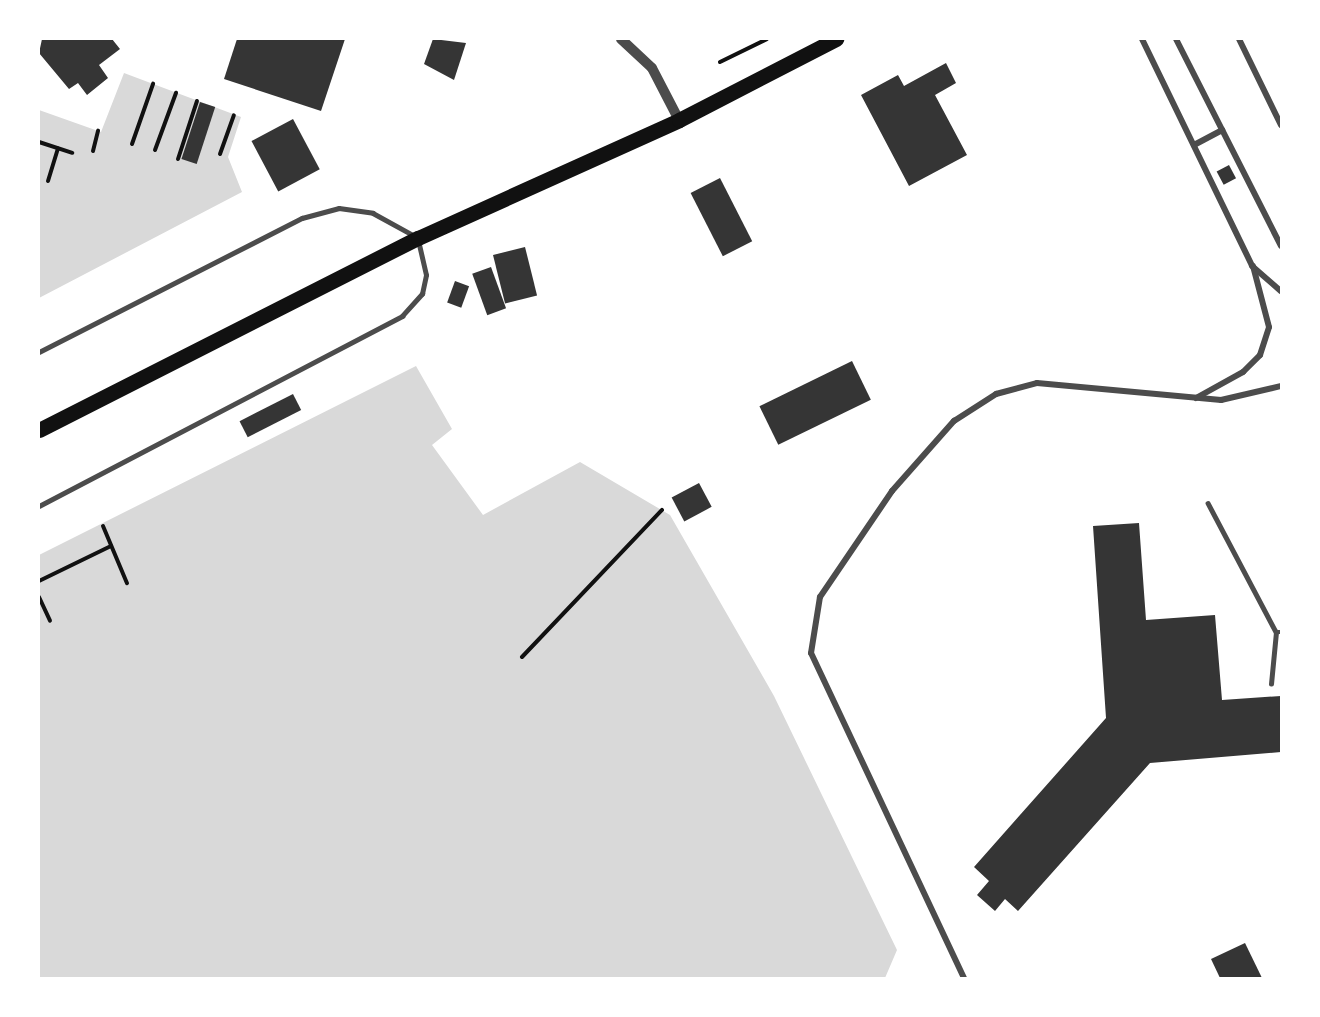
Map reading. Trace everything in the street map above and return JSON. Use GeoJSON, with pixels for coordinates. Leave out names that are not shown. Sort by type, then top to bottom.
{"type":"FeatureCollection","features":[{"type":"Feature","properties":{"kind":"main road"},"geometry":{"type":"LineString","coordinates":[[39,430],[418,238],[679,120],[836,39]]}},
{"type":"Feature","properties":{"kind":"street"},"geometry":{"type":"LineString","coordinates":[[621,39],[652,68],[679,120]]}},
{"type":"Feature","properties":{"kind":"street"},"geometry":{"type":"LineString","coordinates":[[1142,39],[1252,266],[1269,327],[1260,355],[1243,372],[1196,398]]}},
{"type":"Feature","properties":{"kind":"street"},"geometry":{"type":"LineString","coordinates":[[1176,39],[1281,246]]}},
{"type":"Feature","properties":{"kind":"street"},"geometry":{"type":"LineString","coordinates":[[1239,39],[1281,125]]}},
{"type":"Feature","properties":{"kind":"street"},"geometry":{"type":"LineString","coordinates":[[1194,145],[1222,130]]}},
{"type":"Feature","properties":{"kind":"street"},"geometry":{"type":"LineString","coordinates":[[1252,266],[1281,291]]}},
{"type":"Feature","properties":{"kind":"street"},"geometry":{"type":"LineString","coordinates":[[964,978],[829,703],[810,653],[814,619],[820,597],[892,491],[954,421],[996,394],[1038,383],[1221,400],[1281,386]]}},
{"type":"Feature","properties":{"kind":"lane"},"geometry":{"type":"LineString","coordinates":[[39,352],[302,218],[339,208],[374,213],[418,238],[426,275],[422,294],[402,316],[39,506]]}},
{"type":"Feature","properties":{"kind":"lane"},"geometry":{"type":"LineString","coordinates":[[1208,503],[1279,632],[1271,684]]}},
{"type":"Feature","properties":{"kind":"path"},"geometry":{"type":"LineString","coordinates":[[720,62],[767,39]]}},
{"type":"Feature","properties":{"kind":"path"},"geometry":{"type":"LineString","coordinates":[[132,144],[153,84]]}},
{"type":"Feature","properties":{"kind":"path"},"geometry":{"type":"LineString","coordinates":[[155,150],[176,93]]}},
{"type":"Feature","properties":{"kind":"path"},"geometry":{"type":"LineString","coordinates":[[178,159],[197,101]]}},
{"type":"Feature","properties":{"kind":"path"},"geometry":{"type":"LineString","coordinates":[[220,154],[234,115]]}},
{"type":"Feature","properties":{"kind":"path"},"geometry":{"type":"LineString","coordinates":[[93,151],[98,131]]}},
{"type":"Feature","properties":{"kind":"path"},"geometry":{"type":"LineString","coordinates":[[39,142],[72,153]]}},
{"type":"Feature","properties":{"kind":"path"},"geometry":{"type":"LineString","coordinates":[[48,181],[58,148]]}},
{"type":"Feature","properties":{"kind":"path"},"geometry":{"type":"LineString","coordinates":[[522,657],[662,510]]}},
{"type":"Feature","properties":{"kind":"path"},"geometry":{"type":"LineString","coordinates":[[103,526],[127,583]]}},
{"type":"Feature","properties":{"kind":"path"},"geometry":{"type":"LineString","coordinates":[[39,581],[111,546]]}},
{"type":"Feature","properties":{"kind":"path"},"geometry":{"type":"LineString","coordinates":[[39,597],[50,621]]}},
{"type":"Feature","properties":{"kind":"shaded area"},"geometry":{"type":"Polygon","coordinates":[[[124,73],[241,117],[228,157],[242,192],[39,298],[39,110],[101,132],[124,73]]]}},
{"type":"Feature","properties":{"kind":"shaded area"},"geometry":{"type":"Polygon","coordinates":[[[416,366],[452,429],[432,445],[483,515],[580,462],[670,515],[774,696],[897,950],[885,978],[39,978],[39,555],[416,366]]]}},
{"type":"Feature","properties":{"kind":"building"},"geometry":{"type":"Polygon","coordinates":[[[42,39],[112,39],[120,49],[99,65],[108,78],[87,95],[78,83],[69,89],[39,53],[42,39]]]}},
{"type":"Feature","properties":{"kind":"building"},"geometry":{"type":"Polygon","coordinates":[[[237,39],[345,39],[321,111],[224,79],[237,39]]]}},
{"type":"Feature","properties":{"kind":"building"},"geometry":{"type":"Polygon","coordinates":[[[433,39],[466,43],[454,80],[424,64],[433,39]]]}},
{"type":"Feature","properties":{"kind":"building"},"geometry":{"type":"Polygon","coordinates":[[[946,63],[956,83],[935,95],[967,155],[909,186],[861,95],[898,75],[904,86],[946,63]]]}},
{"type":"Feature","properties":{"kind":"building"},"geometry":{"type":"Polygon","coordinates":[[[200,102],[215,107],[197,164],[181,159],[200,102]]]}},
{"type":"Feature","properties":{"kind":"building"},"geometry":{"type":"Polygon","coordinates":[[[293,119],[320,169],[278,191],[252,141],[293,119]]]}},
{"type":"Feature","properties":{"kind":"building"},"geometry":{"type":"Polygon","coordinates":[[[1229,165],[1236,178],[1224,185],[1217,172],[1229,165]]]}},
{"type":"Feature","properties":{"kind":"building"},"geometry":{"type":"Polygon","coordinates":[[[720,178],[752,241],[723,256],[691,193],[720,178]]]}},
{"type":"Feature","properties":{"kind":"building"},"geometry":{"type":"Polygon","coordinates":[[[525,247],[537,296],[505,303],[493,255],[525,247]]]}},
{"type":"Feature","properties":{"kind":"building"},"geometry":{"type":"Polygon","coordinates":[[[491,267],[506,308],[487,315],[472,274],[491,267]]]}},
{"type":"Feature","properties":{"kind":"building"},"geometry":{"type":"Polygon","coordinates":[[[455,281],[469,286],[461,308],[447,303],[455,281]]]}},
{"type":"Feature","properties":{"kind":"building"},"geometry":{"type":"Polygon","coordinates":[[[852,361],[871,400],[778,445],[759,406],[852,361]]]}},
{"type":"Feature","properties":{"kind":"building"},"geometry":{"type":"Polygon","coordinates":[[[293,394],[301,410],[248,437],[240,421],[293,394]]]}},
{"type":"Feature","properties":{"kind":"building"},"geometry":{"type":"Polygon","coordinates":[[[699,483],[712,507],[684,521],[672,498],[699,483]]]}},
{"type":"Feature","properties":{"kind":"building"},"geometry":{"type":"Polygon","coordinates":[[[1139,523],[1146,620],[1215,615],[1222,700],[1281,696],[1281,752],[1150,763],[1018,911],[1005,899],[995,911],[977,895],[989,881],[974,867],[1106,718],[1093,526],[1139,523]]]}},
{"type":"Feature","properties":{"kind":"building"},"geometry":{"type":"Polygon","coordinates":[[[1245,943],[1262,978],[1220,978],[1211,959],[1245,943]]]}}]}
